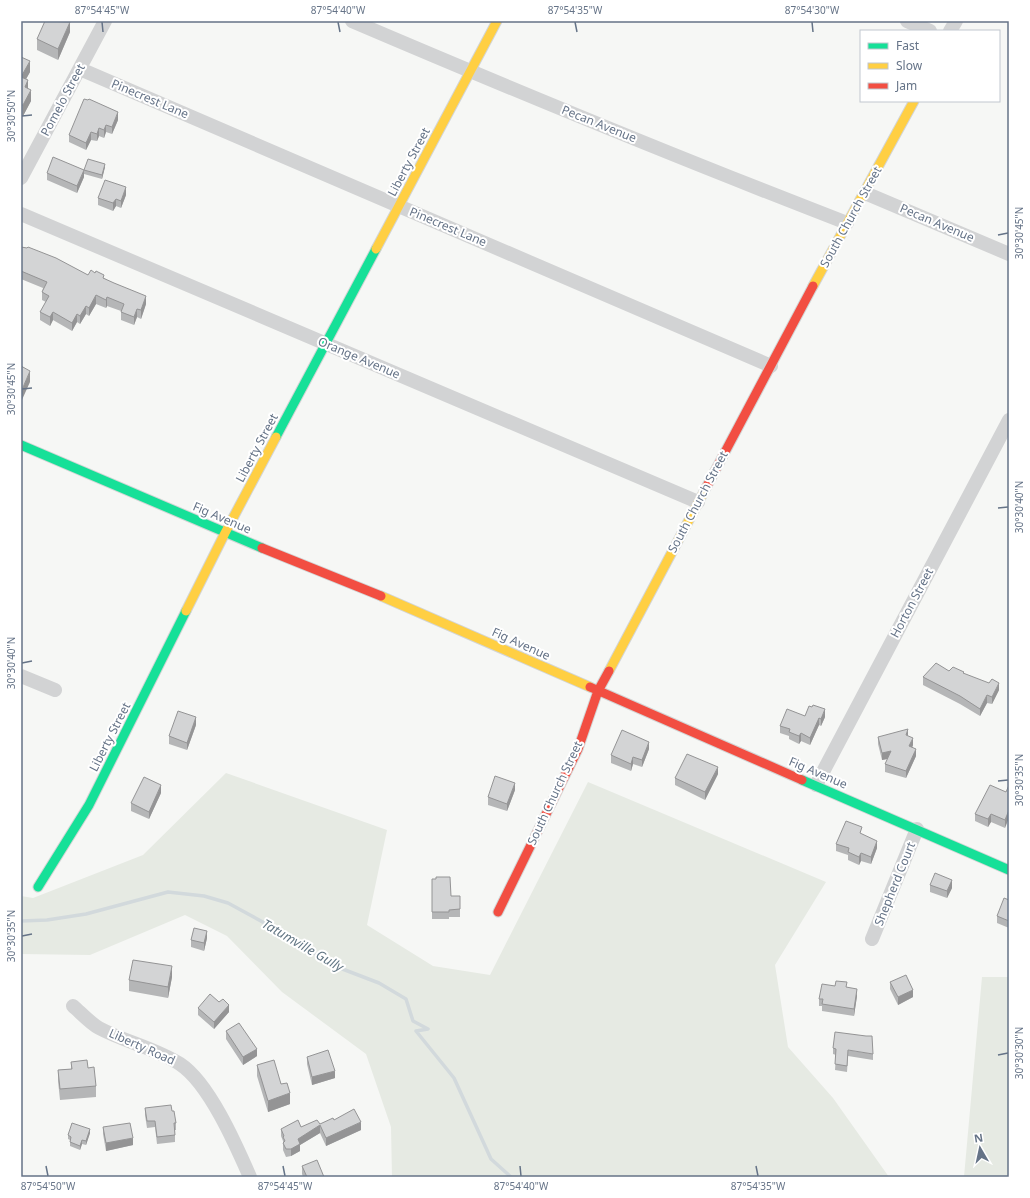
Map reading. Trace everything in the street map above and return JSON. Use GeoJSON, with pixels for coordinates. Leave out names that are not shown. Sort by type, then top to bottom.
{"type":"FeatureCollection","features":[{"type":"Feature","properties":{"kind":"street","name":"Pomelo Street"},"geometry":{"type":"LineString","coordinates":[[21,178],[105,21]]}},
{"type":"Feature","properties":{"kind":"street","name":"Pecan Avenue"},"geometry":{"type":"LineString","coordinates":[[352,21],[470,72],[847,223]]}},
{"type":"Feature","properties":{"kind":"street","name":"Liberty Street"},"geometry":{"type":"LineString","coordinates":[[38,887],[90,805],[226,533],[497,21]]}},
{"type":"Feature","properties":{"kind":"street"},"geometry":{"type":"LineString","coordinates":[[907,21],[928,30]]}},
{"type":"Feature","properties":{"kind":"street"},"geometry":{"type":"LineString","coordinates":[[951,30],[956,21]]}},
{"type":"Feature","properties":{"kind":"street","name":"Pinecrest Lane"},"geometry":{"type":"LineString","coordinates":[[80,69],[771,366]]}},
{"type":"Feature","properties":{"kind":"street","name":"South Church Street"},"geometry":{"type":"LineString","coordinates":[[498,912],[578,749],[598,691],[847,223],[866,193],[913,102]]}},
{"type":"Feature","properties":{"kind":"street","name":"Pecan Avenue"},"geometry":{"type":"LineString","coordinates":[[866,193],[1009,254]]}},
{"type":"Feature","properties":{"kind":"street","name":"Orange Avenue"},"geometry":{"type":"LineString","coordinates":[[21,214],[698,502]]}},
{"type":"Feature","properties":{"kind":"street","name":"Horton Street"},"geometry":{"type":"LineString","coordinates":[[816,785],[1009,420]]}},
{"type":"Feature","properties":{"kind":"street","name":"Fig Avenue"},"geometry":{"type":"LineString","coordinates":[[21,445],[226,533],[398,603],[1009,870]]}},
{"type":"Feature","properties":{"kind":"street"},"geometry":{"type":"LineString","coordinates":[[21,676],[55,690]]}},
{"type":"Feature","properties":{"kind":"street","name":"Shepherd Court"},"geometry":{"type":"LineString","coordinates":[[872,939],[917,830]]}},
{"type":"Feature","properties":{"kind":"street","name":"Liberty Road"},"geometry":{"type":"LineString","coordinates":[[73,1006],[98,1028],[168,1057],[192,1072],[200,1082],[222,1120],[250,1177]]}},
{"type":"Feature","properties":{"kind":"shaded area"},"geometry":{"type":"Polygon","coordinates":[[[226,773],[387,830],[367,925],[433,966],[490,975],[588,782],[826,882],[775,965],[788,1047],[833,1098],[889,1177],[392,1177],[391,1127],[366,1054],[282,992],[227,936],[185,915],[90,955],[21,954],[21,896],[33,898],[143,855],[226,773]]]}},
{"type":"Feature","properties":{"kind":"shaded area"},"geometry":{"type":"Polygon","coordinates":[[[982,977],[1009,977],[1009,1177],[964,1177],[982,977]]]}},
{"type":"Feature","properties":{"kind":"building"},"geometry":{"type":"Polygon","coordinates":[[[45,21],[70,22],[58,49],[37,39],[45,21]]]}},
{"type":"Feature","properties":{"kind":"building"},"geometry":{"type":"Polygon","coordinates":[[[21,57],[30,61],[21,77],[21,57]]]}},
{"type":"Feature","properties":{"kind":"building"},"geometry":{"type":"Polygon","coordinates":[[[21,77],[28,80],[25,87],[31,90],[23,105],[21,105],[21,77]]]}},
{"type":"Feature","properties":{"kind":"building"},"geometry":{"type":"Polygon","coordinates":[[[84,99],[89,99],[118,112],[112,127],[106,125],[104,130],[99,128],[97,134],[91,132],[86,143],[69,135],[84,99]]]}},
{"type":"Feature","properties":{"kind":"building"},"geometry":{"type":"Polygon","coordinates":[[[53,157],[84,170],[77,186],[47,173],[53,157]]]}},
{"type":"Feature","properties":{"kind":"building"},"geometry":{"type":"Polygon","coordinates":[[[88,159],[105,164],[102,175],[84,170],[88,159]]]}},
{"type":"Feature","properties":{"kind":"building"},"geometry":{"type":"Polygon","coordinates":[[[105,180],[126,187],[121,201],[116,199],[113,203],[98,198],[105,180]]]}},
{"type":"Feature","properties":{"kind":"building"},"geometry":{"type":"Polygon","coordinates":[[[21,247],[28,247],[56,258],[88,275],[91,270],[95,273],[96,271],[104,275],[103,278],[146,296],[141,310],[137,309],[134,317],[121,312],[124,304],[107,297],[106,300],[96,295],[89,308],[86,306],[80,316],[77,314],[72,323],[53,312],[50,317],[40,312],[49,296],[42,292],[47,282],[21,271],[21,247]]]}},
{"type":"Feature","properties":{"kind":"building"},"geometry":{"type":"Polygon","coordinates":[[[21,366],[30,371],[21,392],[21,366]]]}},
{"type":"Feature","properties":{"kind":"building"},"geometry":{"type":"Polygon","coordinates":[[[936,663],[949,671],[953,667],[964,672],[963,673],[989,683],[992,679],[999,683],[992,697],[987,695],[980,709],[960,696],[923,677],[936,663]]]}},
{"type":"Feature","properties":{"kind":"building"},"geometry":{"type":"Polygon","coordinates":[[[813,705],[825,709],[810,738],[801,733],[799,736],[789,732],[790,729],[780,726],[787,709],[805,716],[809,706],[812,707],[813,705]]]}},
{"type":"Feature","properties":{"kind":"building"},"geometry":{"type":"Polygon","coordinates":[[[178,711],[196,717],[187,743],[169,736],[178,711]]]}},
{"type":"Feature","properties":{"kind":"building"},"geometry":{"type":"Polygon","coordinates":[[[908,729],[906,735],[913,738],[909,746],[916,749],[906,771],[885,764],[891,751],[882,753],[878,737],[908,729]]]}},
{"type":"Feature","properties":{"kind":"building"},"geometry":{"type":"Polygon","coordinates":[[[622,730],[649,742],[642,760],[633,757],[631,764],[611,755],[622,730]]]}},
{"type":"Feature","properties":{"kind":"building"},"geometry":{"type":"Polygon","coordinates":[[[687,754],[718,767],[705,792],[675,778],[687,754]]]}},
{"type":"Feature","properties":{"kind":"building"},"geometry":{"type":"Polygon","coordinates":[[[495,776],[515,783],[507,804],[488,797],[495,776]]]}},
{"type":"Feature","properties":{"kind":"building"},"geometry":{"type":"Polygon","coordinates":[[[144,777],[161,785],[149,812],[131,803],[144,777]]]}},
{"type":"Feature","properties":{"kind":"building"},"geometry":{"type":"Polygon","coordinates":[[[990,785],[1006,792],[1009,785],[1009,810],[1005,820],[991,814],[988,819],[975,814],[990,785]]]}},
{"type":"Feature","properties":{"kind":"building"},"geometry":{"type":"Polygon","coordinates":[[[846,821],[862,827],[860,833],[877,841],[871,857],[861,853],[859,857],[848,852],[849,848],[836,844],[846,821]]]}},
{"type":"Feature","properties":{"kind":"building"},"geometry":{"type":"Polygon","coordinates":[[[935,873],[952,880],[947,891],[930,885],[935,873]]]}},
{"type":"Feature","properties":{"kind":"building"},"geometry":{"type":"Polygon","coordinates":[[[436,877],[450,877],[451,896],[460,896],[460,909],[449,910],[449,912],[432,912],[432,879],[436,879],[436,877]]]}},
{"type":"Feature","properties":{"kind":"building"},"geometry":{"type":"Polygon","coordinates":[[[1004,898],[1009,900],[1009,921],[997,916],[1004,898]]]}},
{"type":"Feature","properties":{"kind":"building"},"geometry":{"type":"Polygon","coordinates":[[[194,928],[207,931],[204,943],[191,940],[194,928]]]}},
{"type":"Feature","properties":{"kind":"building"},"geometry":{"type":"Polygon","coordinates":[[[133,960],[172,966],[168,987],[129,980],[133,960]]]}},
{"type":"Feature","properties":{"kind":"building"},"geometry":{"type":"Polygon","coordinates":[[[906,975],[913,990],[898,997],[890,982],[906,975]]]}},
{"type":"Feature","properties":{"kind":"building"},"geometry":{"type":"Polygon","coordinates":[[[836,981],[847,982],[846,987],[857,989],[854,1009],[822,1004],[823,999],[819,999],[822,984],[835,986],[836,981]]]}},
{"type":"Feature","properties":{"kind":"building"},"geometry":{"type":"Polygon","coordinates":[[[210,994],[219,1002],[223,999],[229,1005],[214,1022],[198,1008],[210,994]]]}},
{"type":"Feature","properties":{"kind":"building"},"geometry":{"type":"Polygon","coordinates":[[[239,1023],[257,1049],[243,1057],[226,1031],[239,1023]]]}},
{"type":"Feature","properties":{"kind":"building"},"geometry":{"type":"Polygon","coordinates":[[[835,1032],[872,1036],[873,1054],[848,1050],[847,1066],[835,1064],[836,1049],[833,1048],[835,1032]]]}},
{"type":"Feature","properties":{"kind":"building"},"geometry":{"type":"Polygon","coordinates":[[[328,1050],[335,1071],[312,1077],[307,1057],[328,1050]]]}},
{"type":"Feature","properties":{"kind":"building"},"geometry":{"type":"Polygon","coordinates":[[[87,1060],[88,1068],[94,1067],[96,1086],[60,1089],[58,1070],[72,1069],[71,1062],[87,1060]]]}},
{"type":"Feature","properties":{"kind":"building"},"geometry":{"type":"Polygon","coordinates":[[[274,1060],[281,1084],[287,1083],[290,1093],[268,1101],[257,1065],[274,1060]]]}},
{"type":"Feature","properties":{"kind":"building"},"geometry":{"type":"Polygon","coordinates":[[[171,1105],[172,1111],[174,1111],[176,1123],[174,1123],[175,1135],[157,1137],[155,1121],[147,1121],[145,1108],[171,1105]]]}},
{"type":"Feature","properties":{"kind":"building"},"geometry":{"type":"Polygon","coordinates":[[[354,1109],[361,1122],[326,1138],[320,1125],[298,1139],[300,1144],[291,1149],[286,1149],[283,1143],[285,1141],[281,1129],[298,1120],[301,1127],[317,1120],[320,1124],[333,1118],[334,1120],[354,1109]]]}},
{"type":"Feature","properties":{"kind":"building"},"geometry":{"type":"Polygon","coordinates":[[[72,1123],[90,1129],[86,1141],[82,1140],[80,1146],[70,1142],[71,1137],[68,1135],[72,1123]]]}},
{"type":"Feature","properties":{"kind":"building"},"geometry":{"type":"Polygon","coordinates":[[[130,1123],[133,1138],[106,1143],[103,1127],[130,1123]]]}},
{"type":"Feature","properties":{"kind":"building"},"geometry":{"type":"Polygon","coordinates":[[[317,1160],[324,1177],[307,1177],[302,1166],[317,1160]]]}},
{"type":"Feature","properties":{"kind":"waterway","name":"Tatumville Gully"},"geometry":{"type":"LineString","coordinates":[[21,921],[47,920],[86,914],[168,892],[204,896],[228,903],[292,938],[332,965],[379,983],[406,999],[413,1021],[428,1029],[416,1031],[454,1078],[491,1159],[511,1177]]}},
{"type":"Feature","properties":{"kind":"traffic: fast"},"geometry":{"type":"LineString","coordinates":[[276,437],[376,249]]}},
{"type":"Feature","properties":{"kind":"traffic: fast"},"geometry":{"type":"LineString","coordinates":[[21,445],[262,548]]}},
{"type":"Feature","properties":{"kind":"traffic: fast"},"geometry":{"type":"LineString","coordinates":[[38,887],[89,805],[186,611]]}},
{"type":"Feature","properties":{"kind":"traffic: fast"},"geometry":{"type":"LineString","coordinates":[[802,780],[1009,870]]}},
{"type":"Feature","properties":{"kind":"traffic: slow"},"geometry":{"type":"LineString","coordinates":[[376,249],[497,21]]}},
{"type":"Feature","properties":{"kind":"traffic: slow"},"geometry":{"type":"LineString","coordinates":[[813,286],[913,102]]}},
{"type":"Feature","properties":{"kind":"traffic: slow"},"geometry":{"type":"LineString","coordinates":[[186,611],[276,437]]}},
{"type":"Feature","properties":{"kind":"traffic: slow"},"geometry":{"type":"LineString","coordinates":[[609,671],[707,486]]}},
{"type":"Feature","properties":{"kind":"traffic: slow"},"geometry":{"type":"LineString","coordinates":[[381,596],[590,687]]}},
{"type":"Feature","properties":{"kind":"traffic: jam"},"geometry":{"type":"LineString","coordinates":[[707,486],[813,286]]}},
{"type":"Feature","properties":{"kind":"traffic: jam"},"geometry":{"type":"LineString","coordinates":[[262,548],[381,596]]}},
{"type":"Feature","properties":{"kind":"traffic: jam"},"geometry":{"type":"LineString","coordinates":[[498,912],[578,749],[598,691],[609,671]]}},
{"type":"Feature","properties":{"kind":"traffic: jam"},"geometry":{"type":"LineString","coordinates":[[590,687],[802,780]]}}]}
